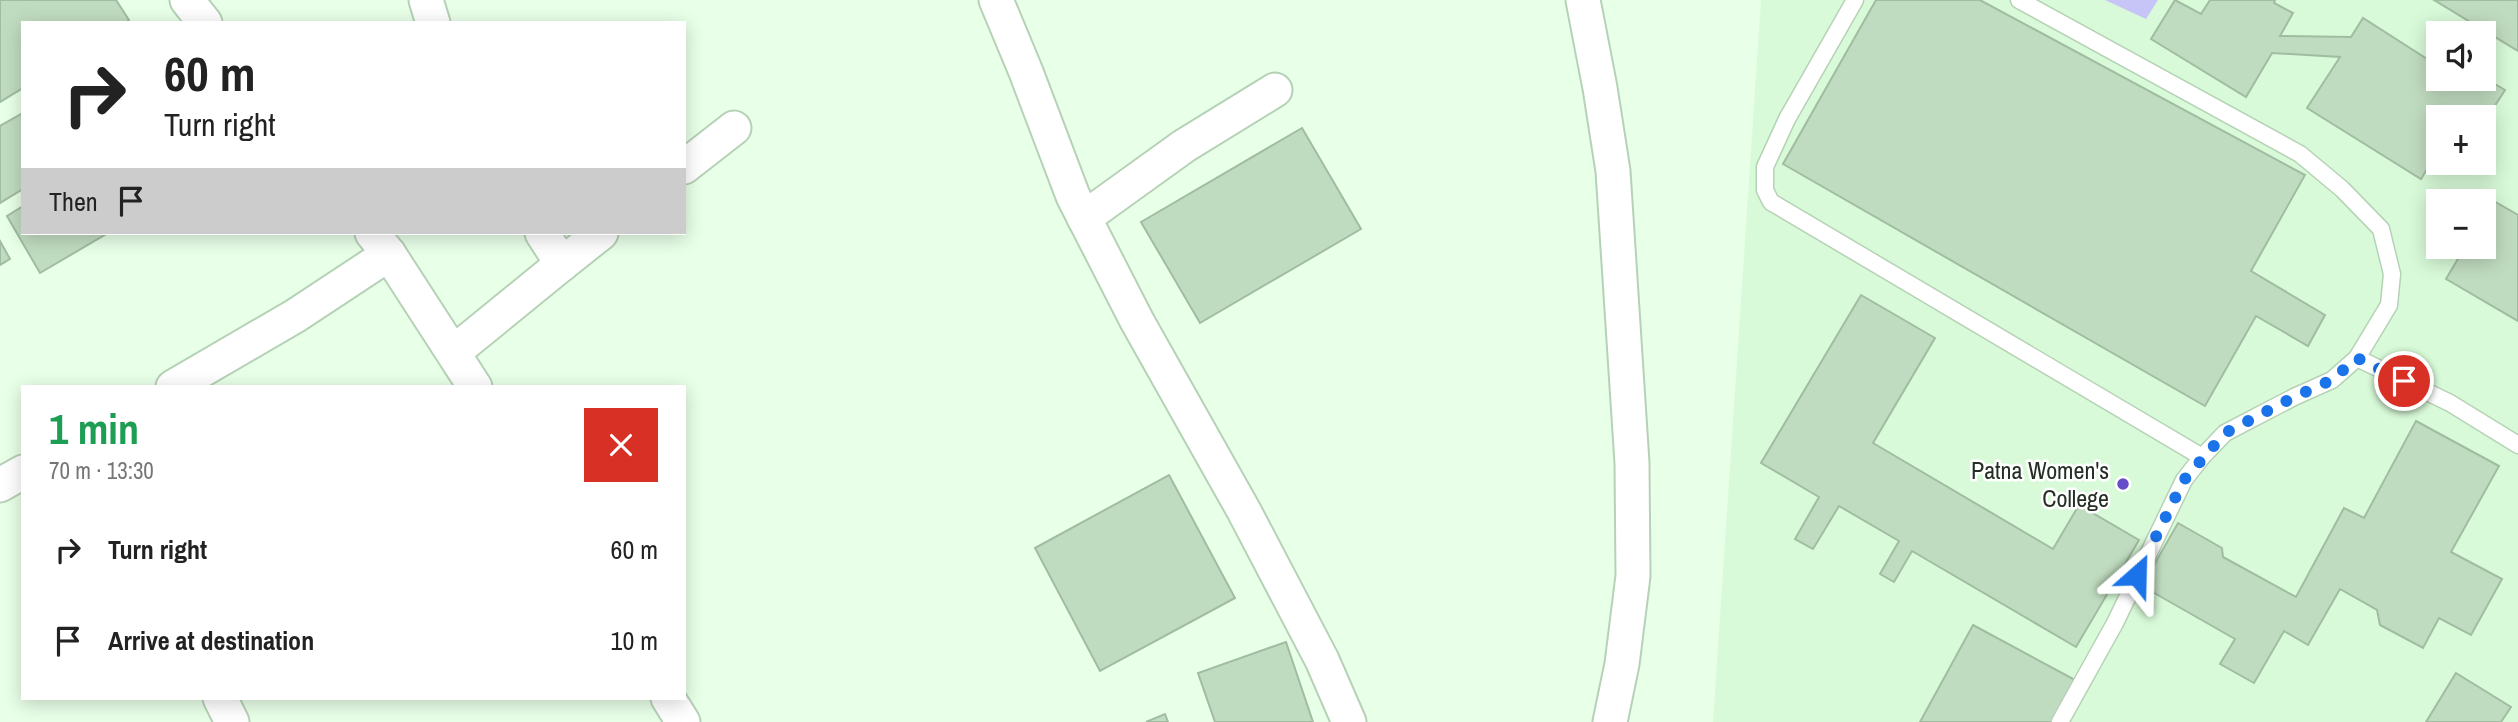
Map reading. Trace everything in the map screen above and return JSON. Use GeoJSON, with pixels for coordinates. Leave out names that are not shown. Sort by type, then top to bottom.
{"type":"FeatureCollection","features":[{"type":"Feature","properties":{"kind":"street"},"geometry":{"type":"LineString","coordinates":[[187,0],[203,21]]}},
{"type":"Feature","properties":{"kind":"street"},"geometry":{"type":"LineString","coordinates":[[426,0],[432,21]]}},
{"type":"Feature","properties":{"kind":"street"},"geometry":{"type":"LineString","coordinates":[[996,0],[1073,196],[1137,321],[1250,522],[1322,660],[1349,722]]}},
{"type":"Feature","properties":{"kind":"street"},"geometry":{"type":"LineString","coordinates":[[1583,0],[1613,171],[1632,463],[1633,576],[1622,664],[1610,722]]}},
{"type":"Feature","properties":{"kind":"street"},"geometry":{"type":"LineString","coordinates":[[1084,218],[1184,146],[1275,90]]}},
{"type":"Feature","properties":{"kind":"street"},"geometry":{"type":"LineString","coordinates":[[686,165],[734,128]]}},
{"type":"Feature","properties":{"kind":"street"},"geometry":{"type":"LineString","coordinates":[[543,235],[562,264]]}},
{"type":"Feature","properties":{"kind":"street"},"geometry":{"type":"LineString","coordinates":[[454,352],[598,235]]}},
{"type":"Feature","properties":{"kind":"street"},"geometry":{"type":"LineString","coordinates":[[176,385],[295,316],[380,243],[474,385]]}},
{"type":"Feature","properties":{"kind":"street"},"geometry":{"type":"LineString","coordinates":[[0,485],[21,473]]}},
{"type":"Feature","properties":{"kind":"street"},"geometry":{"type":"LineString","coordinates":[[221,700],[232,722]]}},
{"type":"Feature","properties":{"kind":"street"},"geometry":{"type":"LineString","coordinates":[[669,700],[683,722]]}},
{"type":"Feature","properties":{"kind":"lane"},"geometry":{"type":"LineString","coordinates":[[1854,0],[1787,119],[1765,167],[1765,190],[1771,202],[2202,457]]}},
{"type":"Feature","properties":{"kind":"lane"},"geometry":{"type":"LineString","coordinates":[[2019,0],[2300,154],[2343,188],[2381,229],[2392,274],[2389,305],[2357,358],[2332,380],[2225,433],[2184,480],[2115,623],[2060,722]]}},
{"type":"Feature","properties":{"kind":"lane"},"geometry":{"type":"LineString","coordinates":[[2357,358],[2450,403],[2518,445]]}},
{"type":"Feature","properties":{"kind":"shaded area","name":"Patna Women's College"},"geometry":{"type":"Polygon","coordinates":[[[1761,0],[2518,0],[2518,722],[1713,722],[1761,0]]]}},
{"type":"Feature","properties":{"kind":"shaded area"},"geometry":{"type":"Polygon","coordinates":[[[2105,0],[2158,0],[2146,19],[2105,0]]]}},
{"type":"Feature","properties":{"kind":"building"},"geometry":{"type":"Polygon","coordinates":[[[0,0],[116,0],[128,21],[21,21],[21,89],[0,102],[0,0]]]}},
{"type":"Feature","properties":{"kind":"building"},"geometry":{"type":"Polygon","coordinates":[[[1876,0],[1980,0],[2305,175],[2251,271],[2325,315],[2308,346],[2256,316],[2205,406],[1783,164],[1876,0]]]}},
{"type":"Feature","properties":{"kind":"building"},"geometry":{"type":"Polygon","coordinates":[[[2175,0],[2201,14],[2210,0],[2275,0],[2274,3],[2293,13],[2280,36],[2351,37],[2363,18],[2426,58],[2426,91],[2496,91],[2496,85],[2505,90],[2495,105],[2426,105],[2426,171],[2421,179],[2307,108],[2340,57],[2272,53],[2246,97],[2151,39],[2175,0]]]}},
{"type":"Feature","properties":{"kind":"building"},"geometry":{"type":"Polygon","coordinates":[[[2434,0],[2518,0],[2518,51],[2496,38],[2496,21],[2469,21],[2434,0]]]}},
{"type":"Feature","properties":{"kind":"building"},"geometry":{"type":"Polygon","coordinates":[[[21,114],[21,190],[0,203],[0,126],[21,114]]]}},
{"type":"Feature","properties":{"kind":"building"},"geometry":{"type":"Polygon","coordinates":[[[1302,128],[1361,229],[1200,323],[1141,222],[1302,128]]]}},
{"type":"Feature","properties":{"kind":"building"},"geometry":{"type":"Polygon","coordinates":[[[2496,202],[2518,215],[2518,321],[2446,279],[2458,259],[2496,259],[2496,202]]]}},
{"type":"Feature","properties":{"kind":"building"},"geometry":{"type":"Polygon","coordinates":[[[21,207],[21,235],[105,235],[40,273],[7,216],[21,207]]]}},
{"type":"Feature","properties":{"kind":"building"},"geometry":{"type":"Polygon","coordinates":[[[0,241],[10,259],[0,265],[0,241]]]}},
{"type":"Feature","properties":{"kind":"building"},"geometry":{"type":"Polygon","coordinates":[[[1861,295],[1935,338],[1873,443],[2053,549],[2079,505],[2139,540],[2076,647],[1912,551],[1894,582],[1880,574],[1899,541],[1839,506],[1813,549],[1795,539],[1819,497],[1761,463],[1861,295]]]}},
{"type":"Feature","properties":{"kind":"building"},"geometry":{"type":"Polygon","coordinates":[[[2416,421],[2499,466],[2451,552],[2502,579],[2471,635],[2439,618],[2423,648],[2380,625],[2377,610],[2340,589],[2308,645],[2284,631],[2254,683],[2220,664],[2235,639],[2142,586],[2178,523],[2222,548],[2223,557],[2296,597],[2344,508],[2364,518],[2416,421]]]}},
{"type":"Feature","properties":{"kind":"building"},"geometry":{"type":"Polygon","coordinates":[[[1169,475],[1235,598],[1100,671],[1035,548],[1169,475]]]}},
{"type":"Feature","properties":{"kind":"building"},"geometry":{"type":"Polygon","coordinates":[[[1973,625],[2075,680],[2052,722],[1920,722],[1973,625]]]}},
{"type":"Feature","properties":{"kind":"building"},"geometry":{"type":"Polygon","coordinates":[[[1286,642],[1313,722],[1215,722],[1198,673],[1286,642]]]}},
{"type":"Feature","properties":{"kind":"building"},"geometry":{"type":"Polygon","coordinates":[[[2456,673],[2511,707],[2501,722],[2426,722],[2456,673]]]}},
{"type":"Feature","properties":{"kind":"building"},"geometry":{"type":"Polygon","coordinates":[[[1165,714],[1168,722],[1146,722],[1165,714]]]}},
{"type":"Feature","properties":{"kind":"place","name":"Patna Women's College"},"geometry":{"type":"Point","coordinates":[2123,484]}},
{"type":"Feature","properties":{"kind":"route"},"geometry":{"type":"LineString","coordinates":[[2137,575],[2184,480],[2225,433],[2332,380],[2357,358],[2404,381]]}}]}
